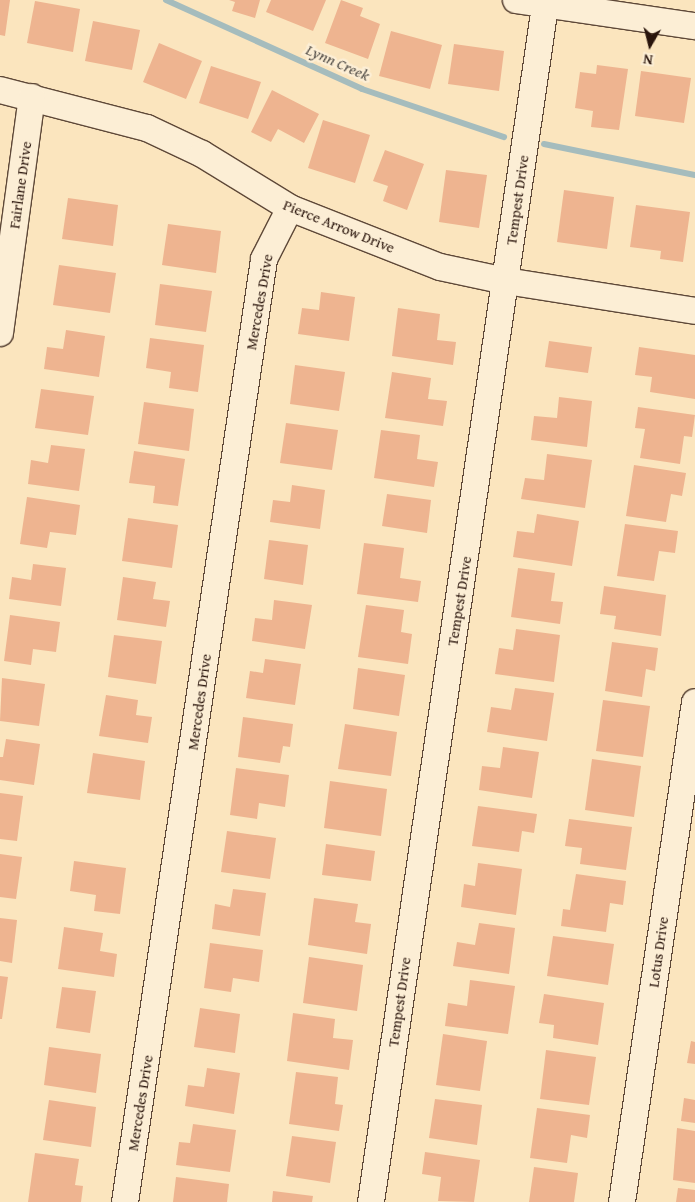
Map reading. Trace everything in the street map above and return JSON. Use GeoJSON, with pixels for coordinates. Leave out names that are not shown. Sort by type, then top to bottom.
{"type":"FeatureCollection","features":[{"type":"Feature","properties":{"kind":"street"},"geometry":{"type":"LineString","coordinates":[[516,0],[695,26]]}},
{"type":"Feature","properties":{"kind":"street","name":"Tempest Drive"},"geometry":{"type":"LineString","coordinates":[[370,1202],[546,3]]}},
{"type":"Feature","properties":{"kind":"street","name":"Pierce Arrow Drive"},"geometry":{"type":"LineString","coordinates":[[0,90],[147,128],[202,154],[290,208],[440,266],[506,281],[695,311]]}},
{"type":"Feature","properties":{"kind":"street","name":"Fairlane Drive"},"geometry":{"type":"LineString","coordinates":[[0,333],[32,97]]}},
{"type":"Feature","properties":{"kind":"street","name":"Mercedes Drive"},"geometry":{"type":"LineString","coordinates":[[125,1202],[264,259],[290,208]]}},
{"type":"Feature","properties":{"kind":"street","name":"Lotus Drive"},"geometry":{"type":"LineString","coordinates":[[622,1202],[695,702]]}},
{"type":"Feature","properties":{"kind":"building"},"geometry":{"type":"Polygon","coordinates":[[[0,0],[10,0],[5,36],[0,35],[0,0]]]}},
{"type":"Feature","properties":{"kind":"building"},"geometry":{"type":"Polygon","coordinates":[[[229,0],[260,0],[255,18],[232,11],[235,2],[229,0]]]}},
{"type":"Feature","properties":{"kind":"building"},"geometry":{"type":"Polygon","coordinates":[[[271,0],[326,0],[313,31],[266,12],[271,0]]]}},
{"type":"Feature","properties":{"kind":"building"},"geometry":{"type":"Polygon","coordinates":[[[341,0],[363,8],[360,16],[380,24],[368,59],[325,43],[341,0]]]}},
{"type":"Feature","properties":{"kind":"building"},"geometry":{"type":"Polygon","coordinates":[[[35,1],[80,9],[73,52],[27,43],[35,1]]]}},
{"type":"Feature","properties":{"kind":"building"},"geometry":{"type":"Polygon","coordinates":[[[93,21],[140,30],[132,70],[85,61],[93,21]]]}},
{"type":"Feature","properties":{"kind":"building"},"geometry":{"type":"Polygon","coordinates":[[[391,31],[442,45],[430,89],[379,76],[391,31]]]}},
{"type":"Feature","properties":{"kind":"building"},"geometry":{"type":"Polygon","coordinates":[[[159,43],[202,61],[186,99],[143,82],[159,43]]]}},
{"type":"Feature","properties":{"kind":"building"},"geometry":{"type":"Polygon","coordinates":[[[454,44],[504,51],[499,91],[448,84],[454,44]]]}},
{"type":"Feature","properties":{"kind":"building"},"geometry":{"type":"Polygon","coordinates":[[[597,65],[628,69],[619,130],[591,127],[593,111],[575,108],[580,72],[596,74],[597,65]]]}},
{"type":"Feature","properties":{"kind":"building"},"geometry":{"type":"Polygon","coordinates":[[[211,66],[261,82],[248,119],[199,103],[211,66]]]}},
{"type":"Feature","properties":{"kind":"building"},"geometry":{"type":"Polygon","coordinates":[[[641,71],[691,78],[684,123],[635,116],[641,71]]]}},
{"type":"Feature","properties":{"kind":"building"},"geometry":{"type":"Polygon","coordinates":[[[272,90],[319,114],[304,143],[278,129],[271,142],[251,132],[272,90]]]}},
{"type":"Feature","properties":{"kind":"building"},"geometry":{"type":"Polygon","coordinates":[[[323,120],[370,135],[355,183],[308,168],[323,120]]]}},
{"type":"Feature","properties":{"kind":"building"},"geometry":{"type":"Polygon","coordinates":[[[385,150],[424,164],[407,210],[383,201],[388,186],[373,181],[385,150]]]}},
{"type":"Feature","properties":{"kind":"building"},"geometry":{"type":"Polygon","coordinates":[[[446,170],[487,175],[479,228],[439,222],[446,170]]]}},
{"type":"Feature","properties":{"kind":"building"},"geometry":{"type":"Polygon","coordinates":[[[564,190],[614,197],[607,249],[557,242],[564,190]]]}},
{"type":"Feature","properties":{"kind":"building"},"geometry":{"type":"Polygon","coordinates":[[[68,198],[118,205],[113,246],[62,239],[68,198]]]}},
{"type":"Feature","properties":{"kind":"building"},"geometry":{"type":"Polygon","coordinates":[[[636,205],[690,212],[683,262],[660,259],[661,251],[630,247],[636,205]]]}},
{"type":"Feature","properties":{"kind":"building"},"geometry":{"type":"Polygon","coordinates":[[[168,224],[221,231],[216,273],[162,265],[168,224]]]}},
{"type":"Feature","properties":{"kind":"building"},"geometry":{"type":"Polygon","coordinates":[[[59,265],[116,273],[110,313],[53,305],[59,265]]]}},
{"type":"Feature","properties":{"kind":"building"},"geometry":{"type":"Polygon","coordinates":[[[160,284],[212,291],[206,332],[155,325],[160,284]]]}},
{"type":"Feature","properties":{"kind":"building"},"geometry":{"type":"Polygon","coordinates":[[[321,292],[355,297],[349,341],[298,334],[302,308],[319,310],[321,292]]]}},
{"type":"Feature","properties":{"kind":"building"},"geometry":{"type":"Polygon","coordinates":[[[398,308],[440,314],[437,340],[456,342],[453,365],[392,356],[398,308]]]}},
{"type":"Feature","properties":{"kind":"building"},"geometry":{"type":"Polygon","coordinates":[[[66,330],[105,336],[99,377],[44,369],[47,347],[63,349],[66,330]]]}},
{"type":"Feature","properties":{"kind":"building"},"geometry":{"type":"Polygon","coordinates":[[[150,338],[204,345],[198,392],[169,388],[171,372],[146,368],[150,338]]]}},
{"type":"Feature","properties":{"kind":"building"},"geometry":{"type":"Polygon","coordinates":[[[549,341],[592,347],[588,373],[545,367],[549,341]]]}},
{"type":"Feature","properties":{"kind":"building"},"geometry":{"type":"Polygon","coordinates":[[[639,347],[695,355],[695,399],[650,392],[652,377],[635,375],[639,347]]]}},
{"type":"Feature","properties":{"kind":"building"},"geometry":{"type":"Polygon","coordinates":[[[295,365],[345,372],[339,411],[290,404],[295,365]]]}},
{"type":"Feature","properties":{"kind":"building"},"geometry":{"type":"Polygon","coordinates":[[[392,372],[431,378],[428,399],[447,401],[443,426],[385,418],[392,372]]]}},
{"type":"Feature","properties":{"kind":"building"},"geometry":{"type":"Polygon","coordinates":[[[41,389],[94,396],[88,435],[35,428],[41,389]]]}},
{"type":"Feature","properties":{"kind":"building"},"geometry":{"type":"Polygon","coordinates":[[[559,397],[592,401],[587,447],[531,440],[534,416],[557,418],[559,397]]]}},
{"type":"Feature","properties":{"kind":"building"},"geometry":{"type":"Polygon","coordinates":[[[144,402],[194,409],[189,451],[138,444],[144,402]]]}},
{"type":"Feature","properties":{"kind":"building"},"geometry":{"type":"Polygon","coordinates":[[[638,407],[695,415],[692,437],[684,436],[680,464],[640,458],[645,429],[635,428],[638,407]]]}},
{"type":"Feature","properties":{"kind":"building"},"geometry":{"type":"Polygon","coordinates":[[[286,423],[338,430],[332,470],[280,463],[286,423]]]}},
{"type":"Feature","properties":{"kind":"building"},"geometry":{"type":"Polygon","coordinates":[[[381,430],[420,435],[417,459],[438,462],[434,487],[374,478],[381,430]]]}},
{"type":"Feature","properties":{"kind":"building"},"geometry":{"type":"Polygon","coordinates":[[[51,445],[85,449],[79,491],[28,484],[31,460],[48,463],[51,445]]]}},
{"type":"Feature","properties":{"kind":"building"},"geometry":{"type":"Polygon","coordinates":[[[134,451],[185,459],[178,506],[153,503],[155,486],[129,483],[134,451]]]}},
{"type":"Feature","properties":{"kind":"building"},"geometry":{"type":"Polygon","coordinates":[[[547,454],[592,460],[585,508],[521,499],[525,478],[544,480],[547,454]]]}},
{"type":"Feature","properties":{"kind":"building"},"geometry":{"type":"Polygon","coordinates":[[[634,465],[686,473],[682,496],[671,494],[666,522],[626,516],[634,465]]]}},
{"type":"Feature","properties":{"kind":"building"},"geometry":{"type":"Polygon","coordinates":[[[292,485],[325,490],[320,529],[270,522],[273,500],[290,502],[292,485]]]}},
{"type":"Feature","properties":{"kind":"building"},"geometry":{"type":"Polygon","coordinates":[[[387,494],[431,500],[427,533],[382,526],[387,494]]]}},
{"type":"Feature","properties":{"kind":"building"},"geometry":{"type":"Polygon","coordinates":[[[27,497],[80,505],[76,535],[50,532],[47,548],[20,544],[27,497]]]}},
{"type":"Feature","properties":{"kind":"building"},"geometry":{"type":"Polygon","coordinates":[[[537,514],[579,521],[572,566],[513,557],[517,531],[534,533],[537,514]]]}},
{"type":"Feature","properties":{"kind":"building"},"geometry":{"type":"Polygon","coordinates":[[[128,518],[178,525],[172,568],[122,561],[128,518]]]}},
{"type":"Feature","properties":{"kind":"building"},"geometry":{"type":"Polygon","coordinates":[[[625,524],[678,531],[675,553],[659,551],[654,581],[617,576],[625,524]]]}},
{"type":"Feature","properties":{"kind":"building"},"geometry":{"type":"Polygon","coordinates":[[[269,540],[308,545],[303,585],[264,579],[269,540]]]}},
{"type":"Feature","properties":{"kind":"building"},"geometry":{"type":"Polygon","coordinates":[[[364,543],[404,548],[400,578],[421,581],[418,602],[357,594],[364,543]]]}},
{"type":"Feature","properties":{"kind":"building"},"geometry":{"type":"Polygon","coordinates":[[[33,564],[66,568],[61,606],[9,599],[12,577],[31,580],[33,564]]]}},
{"type":"Feature","properties":{"kind":"building"},"geometry":{"type":"Polygon","coordinates":[[[518,568],[555,573],[551,601],[563,602],[560,624],[511,617],[518,568]]]}},
{"type":"Feature","properties":{"kind":"building"},"geometry":{"type":"Polygon","coordinates":[[[123,577],[156,582],[153,599],[170,601],[166,627],[117,620],[123,577]]]}},
{"type":"Feature","properties":{"kind":"building"},"geometry":{"type":"Polygon","coordinates":[[[604,586],[666,595],[661,636],[614,629],[616,616],[600,614],[604,586]]]}},
{"type":"Feature","properties":{"kind":"building"},"geometry":{"type":"Polygon","coordinates":[[[274,600],[312,605],[305,649],[252,641],[255,618],[272,620],[274,600]]]}},
{"type":"Feature","properties":{"kind":"building"},"geometry":{"type":"Polygon","coordinates":[[[366,605],[404,610],[401,632],[412,634],[408,664],[358,657],[366,605]]]}},
{"type":"Feature","properties":{"kind":"building"},"geometry":{"type":"Polygon","coordinates":[[[10,615],[60,622],[56,652],[33,649],[31,665],[4,661],[10,615]]]}},
{"type":"Feature","properties":{"kind":"building"},"geometry":{"type":"Polygon","coordinates":[[[516,629],[560,635],[554,682],[495,674],[499,648],[513,650],[516,629]]]}},
{"type":"Feature","properties":{"kind":"building"},"geometry":{"type":"Polygon","coordinates":[[[114,635],[162,641],[156,684],[108,677],[114,635]]]}},
{"type":"Feature","properties":{"kind":"building"},"geometry":{"type":"Polygon","coordinates":[[[612,642],[658,648],[655,671],[646,669],[642,697],[605,691],[612,642]]]}},
{"type":"Feature","properties":{"kind":"building"},"geometry":{"type":"Polygon","coordinates":[[[265,659],[301,664],[295,705],[246,698],[250,671],[263,673],[265,659]]]}},
{"type":"Feature","properties":{"kind":"building"},"geometry":{"type":"Polygon","coordinates":[[[358,668],[405,675],[399,716],[353,709],[358,668]]]}},
{"type":"Feature","properties":{"kind":"building"},"geometry":{"type":"Polygon","coordinates":[[[2,678],[45,684],[39,726],[0,721],[2,678]]]}},
{"type":"Feature","properties":{"kind":"building"},"geometry":{"type":"Polygon","coordinates":[[[515,688],[554,693],[547,741],[487,732],[491,707],[511,710],[515,688]]]}},
{"type":"Feature","properties":{"kind":"building"},"geometry":{"type":"Polygon","coordinates":[[[106,695],[138,700],[136,715],[152,717],[148,743],[99,736],[106,695]]]}},
{"type":"Feature","properties":{"kind":"building"},"geometry":{"type":"Polygon","coordinates":[[[603,700],[650,706],[643,757],[596,751],[603,700]]]}},
{"type":"Feature","properties":{"kind":"building"},"geometry":{"type":"Polygon","coordinates":[[[243,717],[293,724],[290,747],[283,746],[280,763],[238,757],[243,717]]]}},
{"type":"Feature","properties":{"kind":"building"},"geometry":{"type":"Polygon","coordinates":[[[345,724],[397,732],[391,776],[338,769],[345,724]]]}},
{"type":"Feature","properties":{"kind":"building"},"geometry":{"type":"Polygon","coordinates":[[[6,739],[40,744],[34,785],[0,780],[0,757],[3,757],[6,739]]]}},
{"type":"Feature","properties":{"kind":"building"},"geometry":{"type":"Polygon","coordinates":[[[503,747],[539,752],[532,798],[479,790],[482,766],[500,768],[503,747]]]}},
{"type":"Feature","properties":{"kind":"building"},"geometry":{"type":"Polygon","coordinates":[[[93,753],[145,761],[140,800],[87,793],[93,753]]]}},
{"type":"Feature","properties":{"kind":"building"},"geometry":{"type":"Polygon","coordinates":[[[592,759],[641,766],[634,817],[585,810],[592,759]]]}},
{"type":"Feature","properties":{"kind":"building"},"geometry":{"type":"Polygon","coordinates":[[[236,768],[289,775],[285,807],[259,803],[257,819],[230,815],[236,768]]]}},
{"type":"Feature","properties":{"kind":"building"},"geometry":{"type":"Polygon","coordinates":[[[330,781],[387,789],[381,836],[324,828],[330,781]]]}},
{"type":"Feature","properties":{"kind":"building"},"geometry":{"type":"Polygon","coordinates":[[[0,793],[23,796],[17,841],[0,839],[0,793]]]}},
{"type":"Feature","properties":{"kind":"building"},"geometry":{"type":"Polygon","coordinates":[[[478,806],[537,814],[534,833],[522,831],[519,852],[472,846],[478,806]]]}},
{"type":"Feature","properties":{"kind":"building"},"geometry":{"type":"Polygon","coordinates":[[[569,819],[632,827],[626,870],[580,864],[582,848],[565,846],[569,819]]]}},
{"type":"Feature","properties":{"kind":"building"},"geometry":{"type":"Polygon","coordinates":[[[227,831],[276,838],[270,879],[221,872],[227,831]]]}},
{"type":"Feature","properties":{"kind":"building"},"geometry":{"type":"Polygon","coordinates":[[[326,844],[375,851],[371,881],[322,875],[326,844]]]}},
{"type":"Feature","properties":{"kind":"building"},"geometry":{"type":"Polygon","coordinates":[[[0,854],[22,857],[16,899],[0,897],[0,854]]]}},
{"type":"Feature","properties":{"kind":"building"},"geometry":{"type":"Polygon","coordinates":[[[74,861],[126,868],[120,914],[94,911],[96,895],[70,891],[74,861]]]}},
{"type":"Feature","properties":{"kind":"building"},"geometry":{"type":"Polygon","coordinates":[[[478,863],[522,869],[516,915],[461,907],[464,884],[475,886],[478,863]]]}},
{"type":"Feature","properties":{"kind":"building"},"geometry":{"type":"Polygon","coordinates":[[[576,874],[626,881],[623,905],[610,903],[606,932],[561,926],[563,909],[570,910],[576,874]]]}},
{"type":"Feature","properties":{"kind":"building"},"geometry":{"type":"Polygon","coordinates":[[[233,889],[266,893],[260,936],[212,929],[215,904],[230,907],[233,889]]]}},
{"type":"Feature","properties":{"kind":"building"},"geometry":{"type":"Polygon","coordinates":[[[314,898],[358,904],[355,922],[371,924],[367,954],[308,945],[314,898]]]}},
{"type":"Feature","properties":{"kind":"building"},"geometry":{"type":"Polygon","coordinates":[[[0,918],[17,920],[12,963],[0,961],[0,918]]]}},
{"type":"Feature","properties":{"kind":"building"},"geometry":{"type":"Polygon","coordinates":[[[479,923],[515,928],[509,974],[453,966],[457,942],[475,945],[479,923]]]}},
{"type":"Feature","properties":{"kind":"building"},"geometry":{"type":"Polygon","coordinates":[[[64,927],[103,933],[100,951],[117,954],[114,977],[58,969],[64,927]]]}},
{"type":"Feature","properties":{"kind":"building"},"geometry":{"type":"Polygon","coordinates":[[[553,936],[614,944],[608,985],[547,976],[553,936]]]}},
{"type":"Feature","properties":{"kind":"building"},"geometry":{"type":"Polygon","coordinates":[[[210,943],[263,950],[259,982],[233,978],[231,992],[204,988],[210,943]]]}},
{"type":"Feature","properties":{"kind":"building"},"geometry":{"type":"Polygon","coordinates":[[[309,957],[363,965],[357,1011],[303,1003],[309,957]]]}},
{"type":"Feature","properties":{"kind":"building"},"geometry":{"type":"Polygon","coordinates":[[[0,976],[8,977],[2,1019],[0,1019],[0,976]]]}},
{"type":"Feature","properties":{"kind":"building"},"geometry":{"type":"Polygon","coordinates":[[[470,980],[515,986],[508,1034],[445,1026],[448,1003],[467,1006],[470,980]]]}},
{"type":"Feature","properties":{"kind":"building"},"geometry":{"type":"Polygon","coordinates":[[[62,987],[96,991],[90,1033],[56,1028],[62,987]]]}},
{"type":"Feature","properties":{"kind":"building"},"geometry":{"type":"Polygon","coordinates":[[[544,994],[604,1003],[598,1045],[553,1038],[554,1025],[539,1023],[544,994]]]}},
{"type":"Feature","properties":{"kind":"building"},"geometry":{"type":"Polygon","coordinates":[[[200,1008],[240,1014],[235,1053],[194,1047],[200,1008]]]}},
{"type":"Feature","properties":{"kind":"building"},"geometry":{"type":"Polygon","coordinates":[[[293,1013],[335,1019],[333,1038],[353,1040],[349,1070],[287,1061],[293,1013]]]}},
{"type":"Feature","properties":{"kind":"building"},"geometry":{"type":"Polygon","coordinates":[[[443,1034],[487,1041],[480,1091],[436,1085],[443,1034]]]}},
{"type":"Feature","properties":{"kind":"building"},"geometry":{"type":"Polygon","coordinates":[[[691,1041],[695,1042],[695,1064],[687,1063],[691,1041]]]}},
{"type":"Feature","properties":{"kind":"building"},"geometry":{"type":"Polygon","coordinates":[[[49,1047],[101,1054],[96,1093],[44,1085],[49,1047]]]}},
{"type":"Feature","properties":{"kind":"building"},"geometry":{"type":"Polygon","coordinates":[[[546,1050],[596,1057],[589,1105],[540,1099],[546,1050]]]}},
{"type":"Feature","properties":{"kind":"building"},"geometry":{"type":"Polygon","coordinates":[[[207,1068],[240,1073],[234,1114],[185,1106],[188,1085],[204,1087],[207,1068]]]}},
{"type":"Feature","properties":{"kind":"building"},"geometry":{"type":"Polygon","coordinates":[[[296,1072],[338,1077],[335,1104],[343,1105],[339,1131],[289,1124],[296,1072]]]}},
{"type":"Feature","properties":{"kind":"building"},"geometry":{"type":"Polygon","coordinates":[[[684,1098],[695,1100],[695,1123],[681,1121],[684,1098]]]}},
{"type":"Feature","properties":{"kind":"building"},"geometry":{"type":"Polygon","coordinates":[[[435,1099],[482,1105],[477,1145],[429,1138],[435,1099]]]}},
{"type":"Feature","properties":{"kind":"building"},"geometry":{"type":"Polygon","coordinates":[[[49,1100],[96,1107],[91,1147],[43,1140],[49,1100]]]}},
{"type":"Feature","properties":{"kind":"building"},"geometry":{"type":"Polygon","coordinates":[[[537,1108],[590,1115],[587,1138],[571,1135],[567,1163],[530,1158],[537,1108]]]}},
{"type":"Feature","properties":{"kind":"building"},"geometry":{"type":"Polygon","coordinates":[[[193,1124],[236,1130],[230,1172],[176,1165],[179,1142],[190,1143],[193,1124]]]}},
{"type":"Feature","properties":{"kind":"building"},"geometry":{"type":"Polygon","coordinates":[[[677,1128],[695,1131],[695,1183],[673,1180],[677,1128]]]}},
{"type":"Feature","properties":{"kind":"building"},"geometry":{"type":"Polygon","coordinates":[[[292,1136],[336,1142],[330,1183],[286,1176],[292,1136]]]}},
{"type":"Feature","properties":{"kind":"building"},"geometry":{"type":"Polygon","coordinates":[[[425,1152],[480,1160],[474,1202],[438,1201],[441,1177],[422,1174],[425,1152]]]}},
{"type":"Feature","properties":{"kind":"building"},"geometry":{"type":"Polygon","coordinates":[[[35,1153],[79,1159],[75,1185],[83,1186],[81,1202],[28,1202],[35,1153]]]}},
{"type":"Feature","properties":{"kind":"building"},"geometry":{"type":"Polygon","coordinates":[[[534,1167],[578,1173],[574,1202],[529,1202],[534,1167]]]}},
{"type":"Feature","properties":{"kind":"building"},"geometry":{"type":"Polygon","coordinates":[[[176,1177],[229,1184],[227,1202],[173,1202],[176,1177]]]}},
{"type":"Feature","properties":{"kind":"building"},"geometry":{"type":"Polygon","coordinates":[[[678,1188],[695,1190],[695,1202],[676,1202],[678,1188]]]}},
{"type":"Feature","properties":{"kind":"building"},"geometry":{"type":"Polygon","coordinates":[[[273,1191],[313,1196],[312,1202],[272,1202],[273,1191]]]}},
{"type":"Feature","properties":{"kind":"waterway","name":"Lynn Creek"},"geometry":{"type":"LineString","coordinates":[[166,0],[362,89],[504,137]]}},
{"type":"Feature","properties":{"kind":"waterway","name":"Lynn Creek"},"geometry":{"type":"LineString","coordinates":[[544,144],[695,175]]}}]}
